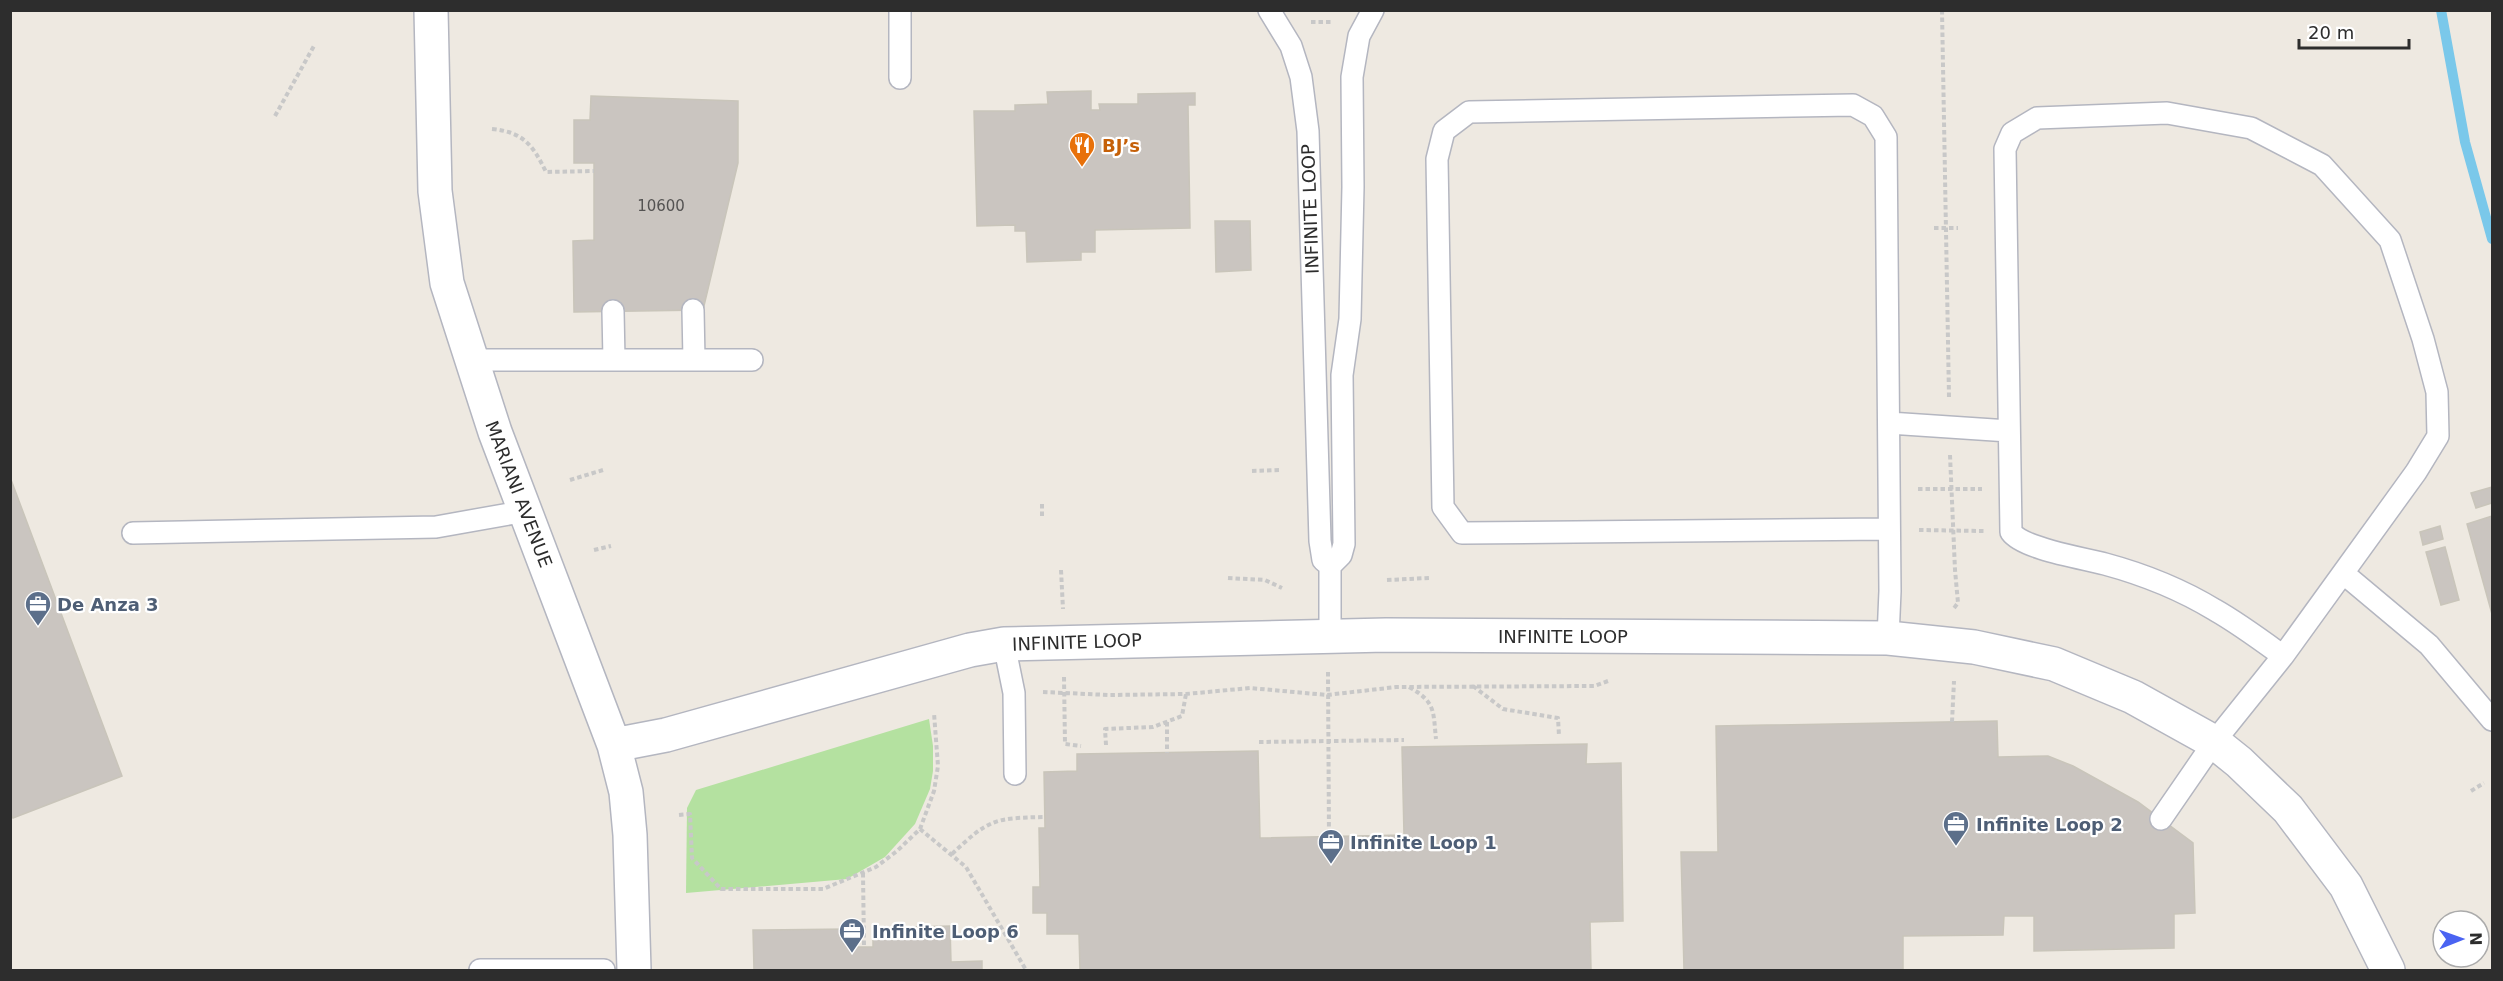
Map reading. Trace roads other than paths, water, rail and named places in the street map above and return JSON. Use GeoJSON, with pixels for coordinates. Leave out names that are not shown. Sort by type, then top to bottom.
{"type":"FeatureCollection","features":[{"type":"Feature","properties":{"kind":"street","name":"MARIANI AVENUE"},"geometry":{"type":"LineString","coordinates":[[431,10],[435,191],[447,283],[495,432],[614,746],[626,792],[629,824],[634,970]]}},
{"type":"Feature","properties":{"kind":"street","name":"INFINITE LOOP"},"geometry":{"type":"LineString","coordinates":[[614,746],[666,735],[970,650],[1004,644],[1330,637],[1888,638],[1974,647],[2054,664],[2133,697],[2214,742],[2239,762],[2297,821],[2346,886],[2388,970]]}},
{"type":"Feature","properties":{"kind":"lane"},"geometry":{"type":"LineString","coordinates":[[900,10],[900,78]]}},
{"type":"Feature","properties":{"kind":"lane","name":"INFINITE LOOP"},"geometry":{"type":"LineString","coordinates":[[1269,10],[1292,46],[1301,77],[1308,131],[1320,541],[1323,560],[1330,566]]}},
{"type":"Feature","properties":{"kind":"lane"},"geometry":{"type":"LineString","coordinates":[[1330,637],[1330,566],[1341,555],[1344,544],[1342,375],[1350,319],[1353,187],[1352,76],[1359,36],[1373,10]]}},
{"type":"Feature","properties":{"kind":"lane"},"geometry":{"type":"LineString","coordinates":[[1888,638],[1890,591],[1886,137],[1873,116],[1853,105],[1469,112],[1444,131],[1437,159],[1443,507],[1462,533],[1889,529]]}},
{"type":"Feature","properties":{"kind":"lane"},"geometry":{"type":"LineString","coordinates":[[2161,819],[2214,742],[2283,656],[2412,478],[2438,436],[2437,392],[2423,339],[2390,240],[2322,165],[2251,128],[2167,113],[2037,118],[2012,133],[2005,149],[2011,532],[2016,538],[2031,544],[2108,565],[2160,583],[2214,609],[2283,656]]}},
{"type":"Feature","properties":{"kind":"lane"},"geometry":{"type":"LineString","coordinates":[[693,310],[694,360]]}},
{"type":"Feature","properties":{"kind":"lane"},"geometry":{"type":"LineString","coordinates":[[613,311],[614,360]]}},
{"type":"Feature","properties":{"kind":"lane"},"geometry":{"type":"LineString","coordinates":[[472,360],[753,360]]}},
{"type":"Feature","properties":{"kind":"lane"},"geometry":{"type":"LineString","coordinates":[[1889,423],[2010,431]]}},
{"type":"Feature","properties":{"kind":"lane"},"geometry":{"type":"LineString","coordinates":[[133,533],[436,527],[526,511]]}},
{"type":"Feature","properties":{"kind":"lane"},"geometry":{"type":"LineString","coordinates":[[2343,573],[2429,645],[2493,720]]}},
{"type":"Feature","properties":{"kind":"lane"},"geometry":{"type":"LineString","coordinates":[[1004,644],[1014,693],[1016,774]]}},
{"type":"Feature","properties":{"kind":"lane"},"geometry":{"type":"LineString","coordinates":[[480,970],[604,970]]}},
{"type":"Feature","properties":{"kind":"waterway"},"geometry":{"type":"LineString","coordinates":[[2441,10],[2465,142],[2492,239]]}},
{"type":"Feature","properties":{"kind":"place","name":"BJ’s"},"geometry":{"type":"Point","coordinates":[1082,168]}},
{"type":"Feature","properties":{"kind":"place","name":"De Anza 3"},"geometry":{"type":"Point","coordinates":[38,627]}},
{"type":"Feature","properties":{"kind":"place","name":"Infinite Loop 2"},"geometry":{"type":"Point","coordinates":[1956,847]}},
{"type":"Feature","properties":{"kind":"place","name":"Infinite Loop 1"},"geometry":{"type":"Point","coordinates":[1331,865]}},
{"type":"Feature","properties":{"kind":"place","name":"Infinite Loop 6"},"geometry":{"type":"Point","coordinates":[852,954]}}]}
